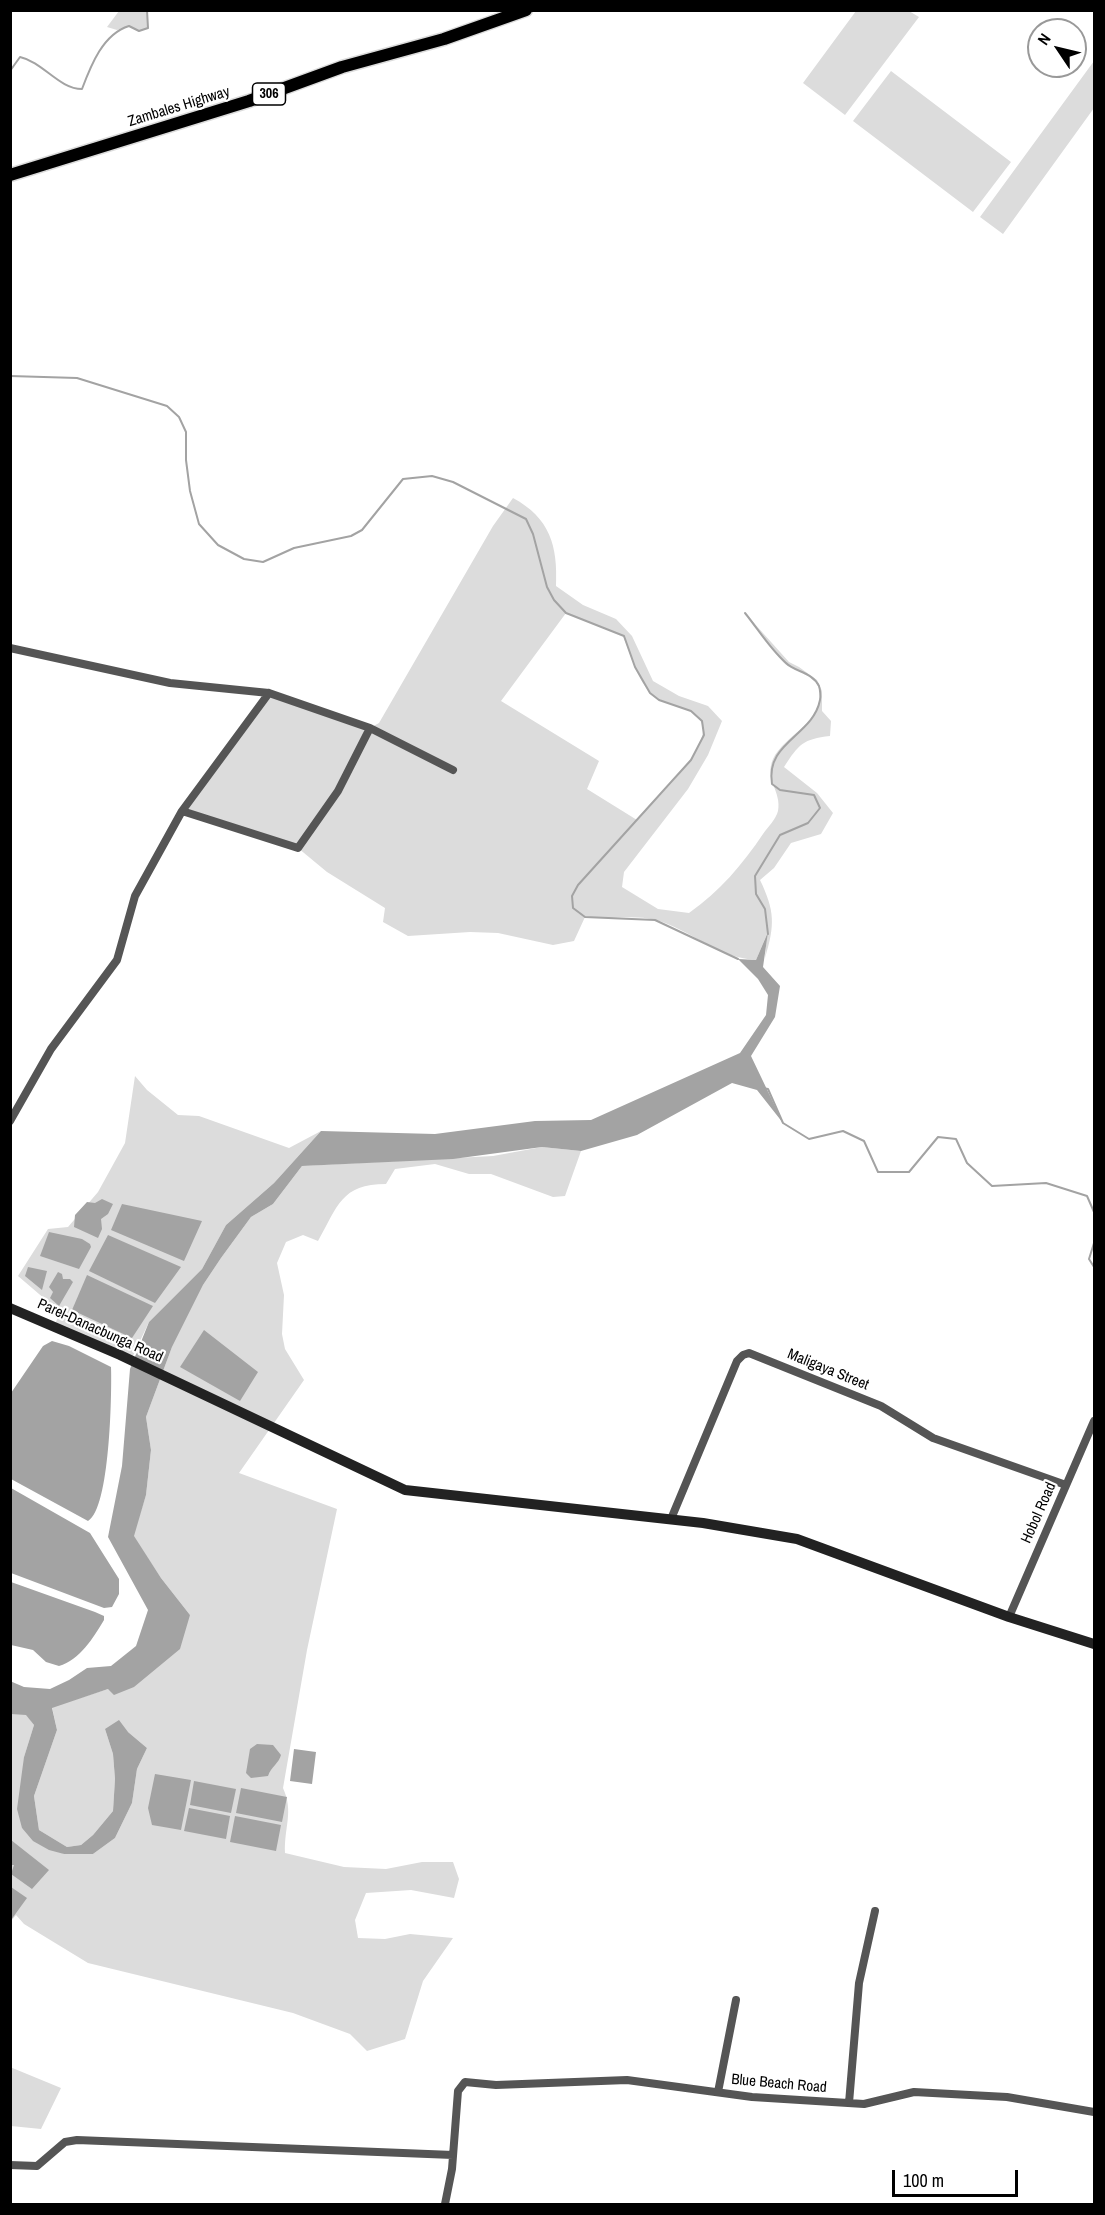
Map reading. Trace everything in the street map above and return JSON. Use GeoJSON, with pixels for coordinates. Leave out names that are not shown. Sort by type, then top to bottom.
{"type":"FeatureCollection","features":[{"type":"Feature","properties":{"kind":"main road","name":"Zambales Highway"},"geometry":{"type":"LineString","coordinates":[[10,175],[249,101],[342,67],[444,39],[526,10]]}},
{"type":"Feature","properties":{"kind":"main road","name":"Parel-Danacbunga Road"},"geometry":{"type":"LineString","coordinates":[[10,1308],[177,1381],[405,1490],[672,1520],[797,1539],[1009,1617],[1095,1644]]}},
{"type":"Feature","properties":{"kind":"street"},"geometry":{"type":"LineString","coordinates":[[10,648],[170,683],[268,693],[370,728],[453,770]]}},
{"type":"Feature","properties":{"kind":"street"},"geometry":{"type":"LineString","coordinates":[[10,1121],[51,1049],[117,960],[135,896],[182,811],[268,693]]}},
{"type":"Feature","properties":{"kind":"street"},"geometry":{"type":"LineString","coordinates":[[182,811],[298,848],[338,791],[370,728]]}},
{"type":"Feature","properties":{"kind":"street","name":"Maligaya Street"},"geometry":{"type":"LineString","coordinates":[[672,1520],[737,1361],[749,1353],[881,1406],[933,1438],[1066,1485]]}},
{"type":"Feature","properties":{"kind":"street","name":"Hobol Road"},"geometry":{"type":"LineString","coordinates":[[1009,1617],[1095,1421]]}},
{"type":"Feature","properties":{"kind":"street"},"geometry":{"type":"LineString","coordinates":[[849,2103],[859,1983],[875,1911]]}},
{"type":"Feature","properties":{"kind":"street"},"geometry":{"type":"LineString","coordinates":[[718,2092],[736,2000]]}},
{"type":"Feature","properties":{"kind":"street","name":"Blue Beach Road"},"geometry":{"type":"LineString","coordinates":[[453,2155],[460,2085],[465,2082],[496,2085],[627,2080],[752,2097],[849,2103],[878,2102],[914,2092],[1007,2097],[1095,2112]]}},
{"type":"Feature","properties":{"kind":"street"},"geometry":{"type":"LineString","coordinates":[[10,2165],[37,2166],[65,2142],[77,2140],[453,2155],[445,2205]]}},
{"type":"Feature","properties":{"kind":"shaded area"},"geometry":{"type":"Polygon","coordinates":[[[119,11],[147,11],[148,28],[139,31],[129,26],[117,30],[107,27],[119,11]]]}},
{"type":"Feature","properties":{"kind":"shaded area"},"geometry":{"type":"Polygon","coordinates":[[[856,11],[909,11],[919,17],[845,115],[803,83],[856,11]]]}},
{"type":"Feature","properties":{"kind":"shaded area"},"geometry":{"type":"Polygon","coordinates":[[[1094,61],[1094,108],[1003,234],[980,217],[1082,78],[1087,78],[1087,71],[1094,61]]]}},
{"type":"Feature","properties":{"kind":"shaded area"},"geometry":{"type":"Polygon","coordinates":[[[891,71],[1011,162],[973,212],[853,121],[891,71]]]}},
{"type":"Feature","properties":{"kind":"shaded area"},"geometry":{"type":"Polygon","coordinates":[[[513,498],[526,506],[536,515],[549,534],[555,558],[556,586],[583,605],[616,619],[632,636],[653,681],[679,696],[708,706],[722,721],[708,755],[688,789],[624,872],[622,887],[658,909],[689,913],[720,887],[747,856],[774,820],[778,811],[778,798],[771,773],[773,759],[778,750],[810,719],[819,700],[819,689],[814,680],[784,663],[745,613],[789,662],[817,680],[822,691],[822,711],[831,721],[830,736],[802,744],[784,767],[817,793],[833,813],[821,834],[791,843],[774,868],[760,880],[769,901],[772,918],[771,936],[765,958],[767,934],[756,960],[729,954],[669,925],[638,917],[585,917],[574,941],[553,945],[498,933],[470,932],[408,936],[383,922],[385,908],[327,872],[298,848],[182,811],[269,693],[370,728],[379,723],[493,526],[513,498]],[[566,613],[501,701],[599,761],[587,789],[637,820],[692,757],[700,743],[703,730],[700,720],[690,711],[663,701],[652,694],[638,675],[623,636],[566,613]]]}},
{"type":"Feature","properties":{"kind":"shaded area"},"geometry":{"type":"Polygon","coordinates":[[[768,932],[763,967],[780,986],[775,1017],[751,1056],[783,1123],[757,1090],[732,1083],[637,1135],[581,1151],[542,1147],[453,1159],[302,1166],[273,1204],[251,1217],[203,1285],[172,1347],[146,1417],[151,1450],[146,1495],[134,1536],[161,1578],[190,1615],[180,1649],[134,1687],[114,1695],[108,1689],[52,1708],[57,1730],[34,1796],[39,1830],[67,1847],[81,1845],[93,1835],[113,1811],[115,1779],[113,1754],[105,1729],[119,1720],[128,1732],[147,1748],[137,1769],[132,1803],[115,1838],[93,1854],[64,1854],[49,1850],[33,1841],[22,1828],[17,1809],[24,1757],[34,1725],[26,1715],[11,1714],[10,1681],[24,1687],[50,1689],[87,1668],[111,1666],[136,1646],[148,1610],[108,1537],[122,1466],[130,1369],[149,1322],[202,1269],[226,1225],[274,1183],[321,1131],[435,1134],[535,1121],[591,1120],[740,1053],[766,1015],[768,995],[758,979],[738,959],[756,960],[768,932]]]}},
{"type":"Feature","properties":{"kind":"shaded area"},"geometry":{"type":"Polygon","coordinates":[[[135,1076],[147,1090],[178,1115],[199,1116],[289,1148],[321,1131],[274,1183],[226,1225],[202,1269],[149,1322],[131,1360],[54,1327],[60,1312],[18,1276],[48,1229],[68,1227],[98,1192],[125,1143],[135,1076]]]}},
{"type":"Feature","properties":{"kind":"shaded area"},"geometry":{"type":"Polygon","coordinates":[[[542,1147],[581,1151],[565,1196],[553,1197],[491,1174],[469,1174],[435,1164],[395,1169],[386,1184],[359,1188],[343,1199],[318,1241],[303,1235],[286,1242],[277,1263],[284,1295],[282,1334],[285,1349],[304,1380],[239,1473],[337,1509],[307,1650],[283,1788],[288,1805],[285,1853],[344,1867],[386,1869],[422,1862],[453,1862],[459,1879],[454,1898],[411,1890],[366,1893],[355,1920],[358,1938],[385,1939],[410,1934],[453,1938],[423,1981],[405,2039],[367,2051],[350,2034],[293,2013],[88,1963],[24,1924],[16,1915],[11,1921],[11,1714],[26,1714],[34,1725],[24,1757],[22,1828],[64,1854],[93,1854],[115,1838],[132,1803],[137,1769],[147,1748],[128,1732],[105,1729],[113,1754],[115,1779],[113,1811],[93,1835],[81,1845],[67,1847],[39,1830],[34,1796],[57,1730],[52,1707],[108,1689],[190,1615],[161,1578],[133,1536],[146,1495],[151,1450],[146,1417],[172,1347],[203,1285],[221,1258],[251,1217],[273,1204],[302,1166],[493,1156],[542,1147]]]}},
{"type":"Feature","properties":{"kind":"shaded area"},"geometry":{"type":"Polygon","coordinates":[[[102,1199],[113,1204],[108,1214],[101,1219],[102,1229],[98,1238],[74,1227],[75,1215],[87,1202],[95,1203],[102,1199]]]}},
{"type":"Feature","properties":{"kind":"shaded area"},"geometry":{"type":"Polygon","coordinates":[[[122,1204],[202,1221],[184,1261],[111,1230],[122,1204]]]}},
{"type":"Feature","properties":{"kind":"shaded area"},"geometry":{"type":"Polygon","coordinates":[[[49,1232],[82,1239],[90,1244],[91,1247],[79,1269],[40,1256],[49,1232]]]}},
{"type":"Feature","properties":{"kind":"shaded area"},"geometry":{"type":"Polygon","coordinates":[[[108,1235],[181,1267],[155,1303],[89,1271],[108,1235]]]}},
{"type":"Feature","properties":{"kind":"shaded area"},"geometry":{"type":"Polygon","coordinates":[[[28,1267],[47,1271],[42,1290],[25,1276],[28,1267]]]}},
{"type":"Feature","properties":{"kind":"shaded area"},"geometry":{"type":"Polygon","coordinates":[[[58,1272],[62,1274],[63,1279],[70,1279],[73,1282],[59,1306],[50,1298],[53,1292],[49,1287],[58,1272]]]}},
{"type":"Feature","properties":{"kind":"shaded area"},"geometry":{"type":"Polygon","coordinates":[[[87,1275],[153,1306],[132,1338],[72,1310],[87,1275]]]}},
{"type":"Feature","properties":{"kind":"shaded area"},"geometry":{"type":"Polygon","coordinates":[[[204,1330],[258,1372],[240,1401],[180,1367],[204,1330]]]}},
{"type":"Feature","properties":{"kind":"shaded area"},"geometry":{"type":"Polygon","coordinates":[[[52,1341],[69,1346],[111,1367],[110,1424],[105,1474],[101,1496],[95,1512],[88,1521],[11,1479],[11,1393],[43,1346],[52,1341]]]}},
{"type":"Feature","properties":{"kind":"shaded area"},"geometry":{"type":"Polygon","coordinates":[[[11,1488],[90,1533],[119,1579],[119,1594],[112,1607],[104,1608],[11,1573],[11,1488]]]}},
{"type":"Feature","properties":{"kind":"shaded area"},"geometry":{"type":"Polygon","coordinates":[[[11,1582],[95,1612],[104,1616],[104,1620],[80,1654],[59,1666],[46,1662],[33,1650],[11,1645],[11,1582]]]}},
{"type":"Feature","properties":{"kind":"shaded area"},"geometry":{"type":"Polygon","coordinates":[[[257,1744],[273,1745],[281,1755],[268,1776],[251,1778],[246,1773],[250,1749],[257,1744]]]}},
{"type":"Feature","properties":{"kind":"shaded area"},"geometry":{"type":"Polygon","coordinates":[[[294,1749],[316,1752],[312,1784],[290,1781],[294,1749]]]}},
{"type":"Feature","properties":{"kind":"shaded area"},"geometry":{"type":"Polygon","coordinates":[[[155,1774],[191,1780],[181,1830],[152,1825],[148,1808],[155,1774]]]}},
{"type":"Feature","properties":{"kind":"shaded area"},"geometry":{"type":"Polygon","coordinates":[[[194,1781],[236,1789],[231,1813],[190,1805],[194,1781]]]}},
{"type":"Feature","properties":{"kind":"shaded area"},"geometry":{"type":"Polygon","coordinates":[[[241,1788],[287,1797],[282,1822],[236,1813],[241,1788]]]}},
{"type":"Feature","properties":{"kind":"shaded area"},"geometry":{"type":"Polygon","coordinates":[[[189,1808],[230,1816],[226,1839],[184,1831],[189,1808]]]}},
{"type":"Feature","properties":{"kind":"shaded area"},"geometry":{"type":"Polygon","coordinates":[[[235,1816],[281,1825],[276,1851],[230,1842],[235,1816]]]}},
{"type":"Feature","properties":{"kind":"shaded area"},"geometry":{"type":"Polygon","coordinates":[[[11,1840],[49,1870],[32,1889],[11,1874],[14,1865],[11,1865],[11,1840]]]}},
{"type":"Feature","properties":{"kind":"shaded area"},"geometry":{"type":"Polygon","coordinates":[[[11,1887],[27,1898],[11,1920],[11,1887]]]}},
{"type":"Feature","properties":{"kind":"shaded area"},"geometry":{"type":"Polygon","coordinates":[[[10,2067],[61,2088],[41,2129],[11,2126],[10,2067]]]}},
{"type":"Feature","properties":{"kind":"waterway"},"geometry":{"type":"LineString","coordinates":[[10,71],[20,57],[36,64],[66,85],[82,89],[99,52],[112,36],[129,26],[139,31],[148,28],[147,10]]}},
{"type":"Feature","properties":{"kind":"waterway"},"geometry":{"type":"LineString","coordinates":[[10,306],[10,315]]}},
{"type":"Feature","properties":{"kind":"waterway"},"geometry":{"type":"LineString","coordinates":[[10,376],[77,378],[167,406],[179,417],[186,432],[186,460],[190,491],[199,524],[218,545],[244,559],[263,562],[294,548],[351,536],[362,530],[403,479],[432,476],[453,482],[526,519],[533,534],[547,587],[554,600],[566,613],[624,636],[635,667],[650,693],[659,700],[691,711],[702,721],[704,735],[691,760],[578,885],[572,896],[573,908],[585,917],[655,920],[738,959]]}},
{"type":"Feature","properties":{"kind":"waterway"},"geometry":{"type":"LineString","coordinates":[[745,613],[780,657],[790,666],[816,681],[820,693],[816,712],[782,748],[772,770],[772,784],[780,790],[814,795],[820,808],[808,823],[780,835],[755,876],[756,894],[765,909],[768,934]]}},
{"type":"Feature","properties":{"kind":"waterway"},"geometry":{"type":"LineString","coordinates":[[763,1088],[768,1089],[783,1123],[809,1139],[843,1131],[864,1141],[878,1172],[909,1172],[938,1137],[956,1139],[967,1163],[992,1186],[1046,1183],[1087,1196],[1094,1212]]}},
{"type":"Feature","properties":{"kind":"waterway"},"geometry":{"type":"LineString","coordinates":[[1094,1243],[1089,1259],[1094,1267]]}}]}
